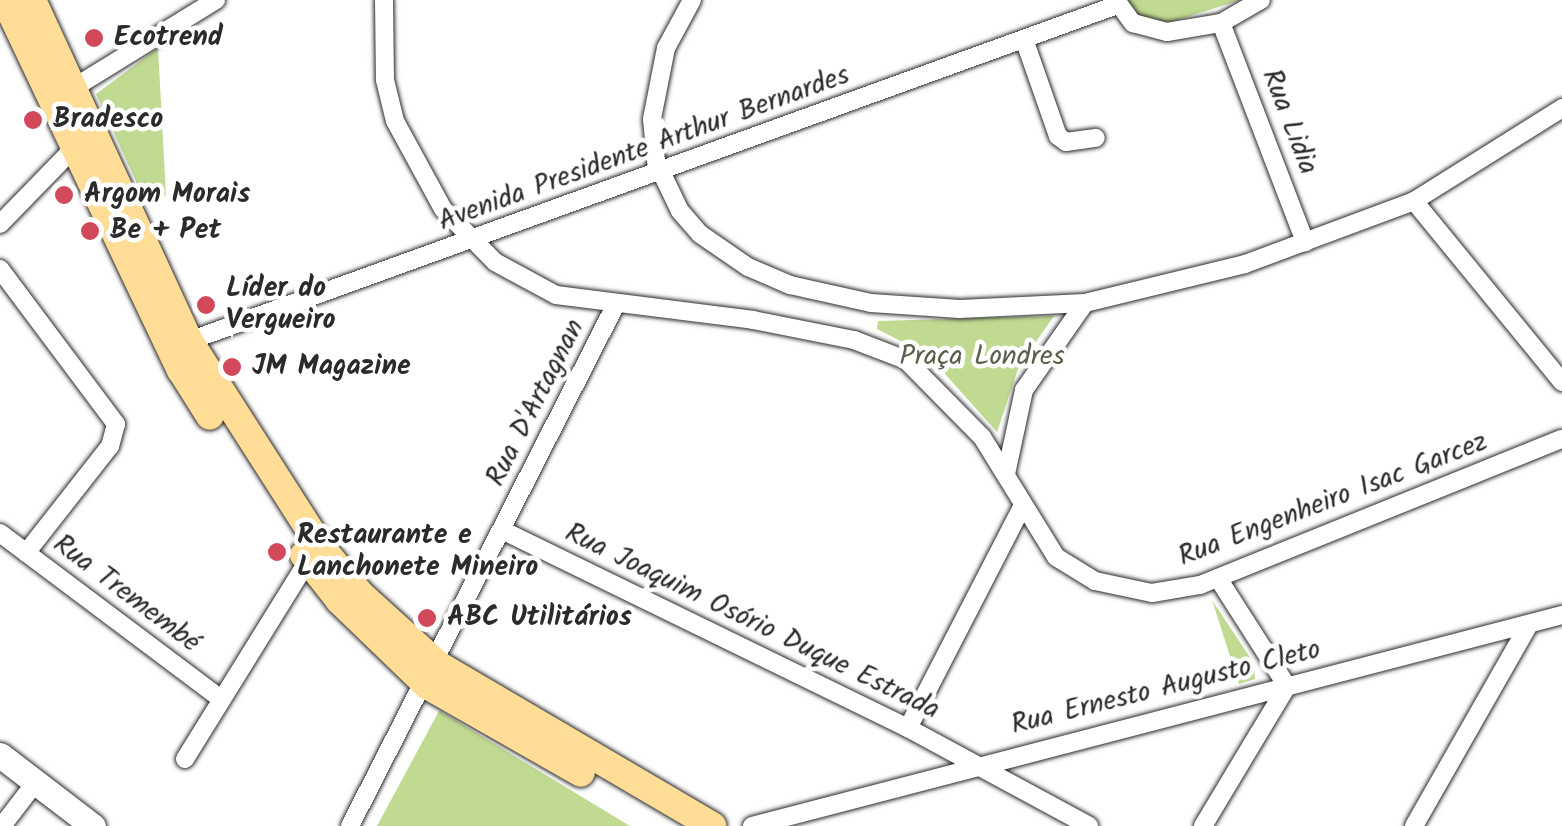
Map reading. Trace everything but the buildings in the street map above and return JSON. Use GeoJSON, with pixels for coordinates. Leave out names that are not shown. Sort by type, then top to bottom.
{"type":"FeatureCollection","features":[{"type":"Feature","properties":{"kind":"main road"},"geometry":{"type":"LineString","coordinates":[[5,0],[74,148],[177,339],[314,553],[360,594],[433,675],[674,826]]}},
{"type":"Feature","properties":{"kind":"main road"},"geometry":{"type":"LineString","coordinates":[[32,0],[76,86],[177,339]]}},
{"type":"Feature","properties":{"kind":"main road"},"geometry":{"type":"LineString","coordinates":[[46,84],[76,86]]}},
{"type":"Feature","properties":{"kind":"main road"},"geometry":{"type":"LineString","coordinates":[[74,148],[113,176]]}},
{"type":"Feature","properties":{"kind":"main road"},"geometry":{"type":"LineString","coordinates":[[433,675],[712,826]]}},
{"type":"Feature","properties":{"kind":"street"},"geometry":{"type":"LineString","coordinates":[[76,86],[216,0]]}},
{"type":"Feature","properties":{"kind":"street","name":"Rua Engenheiro Isac Garcez"},"geometry":{"type":"LineString","coordinates":[[384,0],[384,80],[395,121],[426,182],[472,242],[540,290],[615,306],[754,320],[883,350],[921,371],[952,401],[1006,474],[1022,507],[1056,557],[1095,582],[1152,593],[1218,578],[1562,439]]}},
{"type":"Feature","properties":{"kind":"street"},"geometry":{"type":"LineString","coordinates":[[692,0],[666,48],[656,88],[652,147],[660,172],[700,234],[748,268],[790,285],[914,307],[1085,303],[1244,264],[1414,201],[1562,108]]}},
{"type":"Feature","properties":{"kind":"street"},"geometry":{"type":"LineString","coordinates":[[1117,2],[1147,29],[1186,31],[1221,22],[1261,0]]}},
{"type":"Feature","properties":{"kind":"street","name":"Avenida Presidente Arthur Bernardes"},"geometry":{"type":"LineString","coordinates":[[177,339],[472,242],[1024,40],[1117,2]]}},
{"type":"Feature","properties":{"kind":"street","name":"Rua Lidia"},"geometry":{"type":"LineString","coordinates":[[1221,22],[1305,242]]}},
{"type":"Feature","properties":{"kind":"street"},"geometry":{"type":"LineString","coordinates":[[1024,40],[1058,136],[1066,142],[1096,138]]}},
{"type":"Feature","properties":{"kind":"street"},"geometry":{"type":"LineString","coordinates":[[0,224],[74,148]]}},
{"type":"Feature","properties":{"kind":"street"},"geometry":{"type":"LineString","coordinates":[[1414,201],[1562,382]]}},
{"type":"Feature","properties":{"kind":"street"},"geometry":{"type":"LineString","coordinates":[[0,269],[116,424],[110,446],[26,552]]}},
{"type":"Feature","properties":{"kind":"street"},"geometry":{"type":"LineString","coordinates":[[1006,474],[1024,390],[1085,303]]}},
{"type":"Feature","properties":{"kind":"street","name":"Rua D'Artagnan"},"geometry":{"type":"LineString","coordinates":[[350,826],[433,675],[615,306]]}},
{"type":"Feature","properties":{"kind":"street"},"geometry":{"type":"LineString","coordinates":[[908,728],[1022,507]]}},
{"type":"Feature","properties":{"kind":"street","name":"Rua Joaquim Osório Duque Estrada"},"geometry":{"type":"LineString","coordinates":[[502,530],[908,728],[1089,826]]}},
{"type":"Feature","properties":{"kind":"street","name":"Rua Tremembé"},"geometry":{"type":"LineString","coordinates":[[0,533],[220,698]]}},
{"type":"Feature","properties":{"kind":"street"},"geometry":{"type":"LineString","coordinates":[[185,760],[220,698],[314,553]]}},
{"type":"Feature","properties":{"kind":"street"},"geometry":{"type":"LineString","coordinates":[[1202,826],[1286,686],[1218,578]]}},
{"type":"Feature","properties":{"kind":"street","name":"Rua Ernesto Augusto Cleto"},"geometry":{"type":"LineString","coordinates":[[752,826],[783,822],[976,764],[1562,614]]}},
{"type":"Feature","properties":{"kind":"street"},"geometry":{"type":"LineString","coordinates":[[1414,826],[1529,624]]}},
{"type":"Feature","properties":{"kind":"street"},"geometry":{"type":"LineString","coordinates":[[0,755],[94,826]]}},
{"type":"Feature","properties":{"kind":"street"},"geometry":{"type":"LineString","coordinates":[[2,826],[36,783]]}},
{"type":"Feature","properties":{"kind":"green space"},"geometry":{"type":"Polygon","coordinates":[[[1119,0],[1241,0],[1161,25],[1142,22],[1119,0]]]}},
{"type":"Feature","properties":{"kind":"green space"},"geometry":{"type":"Polygon","coordinates":[[[158,48],[166,195],[146,203],[96,94],[158,48]]]}},
{"type":"Feature","properties":{"kind":"green space","name":"Praça Londres"},"geometry":{"type":"Polygon","coordinates":[[[1054,316],[1019,366],[997,432],[928,355],[877,329],[878,321],[1054,316]]]}},
{"type":"Feature","properties":{"kind":"green space"},"geometry":{"type":"Polygon","coordinates":[[[1212,600],[1253,662],[1255,679],[1239,684],[1212,600]]]}},
{"type":"Feature","properties":{"kind":"green space"},"geometry":{"type":"Polygon","coordinates":[[[440,711],[630,826],[377,826],[440,711]]]}},
{"type":"Feature","properties":{"kind":"place","name":"Ecotrend"},"geometry":{"type":"Point","coordinates":[94,38]}},
{"type":"Feature","properties":{"kind":"place","name":"Bradesco"},"geometry":{"type":"Point","coordinates":[33,120]}},
{"type":"Feature","properties":{"kind":"place","name":"Argom Morais"},"geometry":{"type":"Point","coordinates":[64,195]}},
{"type":"Feature","properties":{"kind":"place","name":"Be + Pet"},"geometry":{"type":"Point","coordinates":[90,231]}},
{"type":"Feature","properties":{"kind":"place","name":"Líder do Vergueiro"},"geometry":{"type":"Point","coordinates":[206,305]}},
{"type":"Feature","properties":{"kind":"place","name":"JM Magazine"},"geometry":{"type":"Point","coordinates":[232,367]}},
{"type":"Feature","properties":{"kind":"place","name":"Restaurante e Lanchonete Mineiro"},"geometry":{"type":"Point","coordinates":[277,552]}},
{"type":"Feature","properties":{"kind":"place","name":"ABC Utilitários"},"geometry":{"type":"Point","coordinates":[427,618]}}]}
